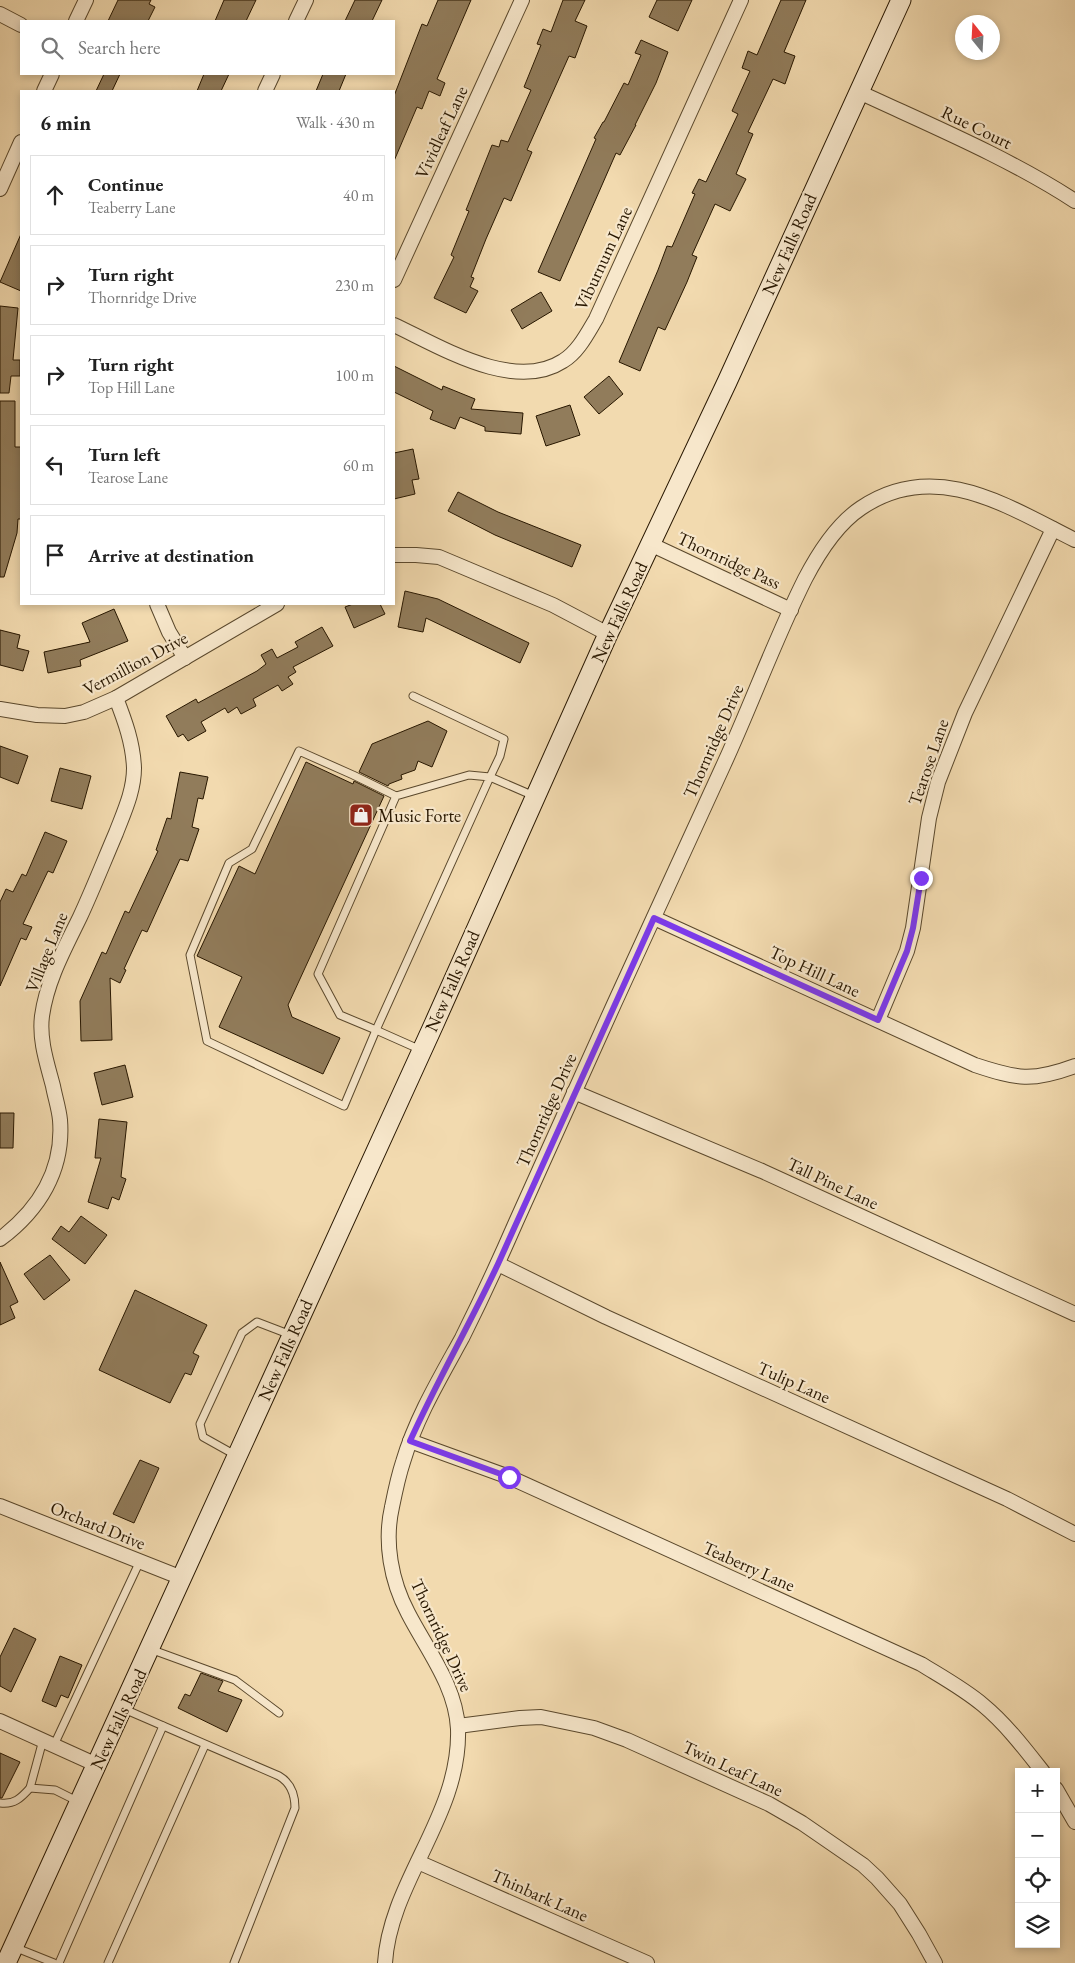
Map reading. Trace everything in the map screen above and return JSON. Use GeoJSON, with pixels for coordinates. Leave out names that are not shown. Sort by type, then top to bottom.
{"type":"FeatureCollection","features":[{"type":"Feature","properties":{"kind":"main road","name":"New Falls Road"},"geometry":{"type":"LineString","coordinates":[[10,1955],[608,634],[901,0]]}},
{"type":"Feature","properties":{"kind":"street"},"geometry":{"type":"LineString","coordinates":[[76,20],[86,0]]}},
{"type":"Feature","properties":{"kind":"street"},"geometry":{"type":"LineString","coordinates":[[296,20],[306,0]]}},
{"type":"Feature","properties":{"kind":"street","name":"Vividleaf Lane"},"geometry":{"type":"LineString","coordinates":[[395,278],[522,0]]}},
{"type":"Feature","properties":{"kind":"street","name":"Viburnum Lane"},"geometry":{"type":"LineString","coordinates":[[395,324],[492,369],[515,373],[532,372],[552,367],[563,362],[571,355],[596,319],[741,0]]}},
{"type":"Feature","properties":{"kind":"street"},"geometry":{"type":"LineString","coordinates":[[0,14],[20,25]]}},
{"type":"Feature","properties":{"kind":"street"},"geometry":{"type":"LineString","coordinates":[[44,90],[52,75]]}},
{"type":"Feature","properties":{"kind":"street"},"geometry":{"type":"LineString","coordinates":[[265,90],[272,75]]}},
{"type":"Feature","properties":{"kind":"street","name":"Rue Court"},"geometry":{"type":"LineString","coordinates":[[859,92],[974,145],[1075,200]]}},
{"type":"Feature","properties":{"kind":"street"},"geometry":{"type":"LineString","coordinates":[[0,189],[20,144]]}},
{"type":"Feature","properties":{"kind":"street","name":"Thornridge Drive"},"geometry":{"type":"LineString","coordinates":[[385,1963],[386,1946],[392,1920],[438,1820],[452,1778],[456,1762],[458,1726],[454,1700],[426,1644],[405,1608],[389,1557],[390,1513],[402,1462],[430,1398],[498,1264],[807,577],[841,526],[857,511],[892,493],[913,488],[952,487],[995,502],[1075,540]]}},
{"type":"Feature","properties":{"kind":"street","name":"Tearose Lane"},"geometry":{"type":"LineString","coordinates":[[878,1020],[907,951],[913,928],[929,818],[938,782],[965,713],[1053,529]]}},
{"type":"Feature","properties":{"kind":"street","name":"Thornridge Pass"},"geometry":{"type":"LineString","coordinates":[[650,544],[791,610]]}},
{"type":"Feature","properties":{"kind":"street"},"geometry":{"type":"LineString","coordinates":[[395,555],[416,554],[439,557],[553,605],[608,634]]}},
{"type":"Feature","properties":{"kind":"street"},"geometry":{"type":"LineString","coordinates":[[157,605],[169,632],[185,658]]}},
{"type":"Feature","properties":{"kind":"street","name":"Vermillion Drive"},"geometry":{"type":"LineString","coordinates":[[0,708],[37,715],[65,716],[84,712],[116,698],[275,605]]}},
{"type":"Feature","properties":{"kind":"street","name":"Village Lane"},"geometry":{"type":"LineString","coordinates":[[0,1239],[17,1227],[34,1208],[50,1182],[57,1161],[60,1118],[44,1052],[41,1033],[42,1016],[49,986],[127,806],[133,784],[132,747],[116,698]]}},
{"type":"Feature","properties":{"kind":"street","name":"Top Hill Lane"},"geometry":{"type":"LineString","coordinates":[[654,918],[975,1065],[1010,1076],[1034,1077],[1075,1066]]}},
{"type":"Feature","properties":{"kind":"street","name":"Tall Pine Lane"},"geometry":{"type":"LineString","coordinates":[[574,1092],[762,1171],[1075,1314]]}},
{"type":"Feature","properties":{"kind":"street","name":"Tulip Lane"},"geometry":{"type":"LineString","coordinates":[[498,1264],[606,1317],[1007,1499],[1075,1534]]}},
{"type":"Feature","properties":{"kind":"street","name":"Teaberry Lane"},"geometry":{"type":"LineString","coordinates":[[410,1441],[509,1477],[921,1664],[950,1681],[982,1705],[1018,1741],[1040,1768]]}},
{"type":"Feature","properties":{"kind":"street","name":"Orchard Drive"},"geometry":{"type":"LineString","coordinates":[[0,1506],[182,1578]]}},
{"type":"Feature","properties":{"kind":"street","name":"Twin Leaf Lane"},"geometry":{"type":"LineString","coordinates":[[458,1726],[541,1717],[594,1728],[627,1740],[769,1804],[802,1823],[863,1865],[877,1878],[900,1904],[935,1963]]}},
{"type":"Feature","properties":{"kind":"street"},"geometry":{"type":"LineString","coordinates":[[0,1721],[97,1765]]}},
{"type":"Feature","properties":{"kind":"street"},"geometry":{"type":"LineString","coordinates":[[1060,1796],[1075,1822]]}},
{"type":"Feature","properties":{"kind":"street","name":"Thinbark Lane"},"geometry":{"type":"LineString","coordinates":[[418,1862],[647,1963]]}},
{"type":"Feature","properties":{"kind":"lane"},"geometry":{"type":"LineString","coordinates":[[413,696],[504,739],[500,756],[490,777],[376,1030],[344,1106],[207,1041],[190,956],[230,863],[252,849],[299,751],[396,796],[469,775],[490,777],[535,796]]}},
{"type":"Feature","properties":{"kind":"lane"},"geometry":{"type":"LineString","coordinates":[[396,796],[318,974],[340,1015],[421,1050]]}},
{"type":"Feature","properties":{"kind":"lane"},"geometry":{"type":"LineString","coordinates":[[237,1456],[203,1437],[200,1424],[242,1333],[257,1322],[292,1335]]}},
{"type":"Feature","properties":{"kind":"lane"},"geometry":{"type":"LineString","coordinates":[[0,1802],[10,1804],[20,1798],[30,1788],[48,1743],[140,1561]]}},
{"type":"Feature","properties":{"kind":"lane"},"geometry":{"type":"LineString","coordinates":[[150,1649],[235,1680],[279,1713]]}},
{"type":"Feature","properties":{"kind":"lane"},"geometry":{"type":"LineString","coordinates":[[123,1709],[279,1776],[289,1785],[294,1797],[295,1808],[234,1963]]}},
{"type":"Feature","properties":{"kind":"lane"},"geometry":{"type":"LineString","coordinates":[[59,1963],[163,1726]]}},
{"type":"Feature","properties":{"kind":"lane"},"geometry":{"type":"LineString","coordinates":[[108,1963],[205,1745]]}},
{"type":"Feature","properties":{"kind":"lane"},"geometry":{"type":"LineString","coordinates":[[30,1788],[55,1790],[80,1803]]}},
{"type":"Feature","properties":{"kind":"lane"},"geometry":{"type":"LineString","coordinates":[[10,1955],[54,1963]]}},
{"type":"Feature","properties":{"kind":"building"},"geometry":{"type":"Polygon","coordinates":[[[118,0],[151,0],[149,4],[155,7],[148,20],[108,20],[118,0]]]}},
{"type":"Feature","properties":{"kind":"building"},"geometry":{"type":"Polygon","coordinates":[[[224,0],[256,0],[246,20],[215,20],[224,0]]]}},
{"type":"Feature","properties":{"kind":"building"},"geometry":{"type":"Polygon","coordinates":[[[355,0],[382,0],[372,20],[345,20],[355,0]]]}},
{"type":"Feature","properties":{"kind":"building"},"geometry":{"type":"Polygon","coordinates":[[[438,0],[471,0],[437,79],[445,83],[440,96],[429,91],[422,109],[417,107],[395,159],[395,93],[422,24],[427,26],[438,0]]]}},
{"type":"Feature","properties":{"kind":"building"},"geometry":{"type":"Polygon","coordinates":[[[563,0],[585,0],[575,21],[587,26],[575,58],[569,56],[527,150],[532,152],[511,201],[504,198],[486,239],[471,277],[474,278],[470,287],[478,291],[466,313],[434,298],[454,257],[451,255],[469,211],[466,210],[492,145],[499,147],[501,140],[508,142],[531,90],[524,87],[541,45],[537,44],[543,29],[551,32],[563,0]]]}},
{"type":"Feature","properties":{"kind":"building"},"geometry":{"type":"Polygon","coordinates":[[[657,0],[692,0],[678,31],[649,17],[657,0]]]}},
{"type":"Feature","properties":{"kind":"building"},"geometry":{"type":"Polygon","coordinates":[[[781,0],[806,0],[784,52],[795,56],[785,84],[773,79],[748,132],[753,134],[736,174],[746,179],[730,211],[715,204],[692,255],[697,257],[687,282],[665,330],[658,327],[640,371],[619,362],[667,246],[672,247],[695,194],[692,193],[699,179],[706,182],[738,114],[732,111],[750,71],[742,68],[748,51],[757,55],[781,0]]]}},
{"type":"Feature","properties":{"kind":"building"},"geometry":{"type":"Polygon","coordinates":[[[641,40],[668,52],[636,125],[620,155],[616,153],[560,281],[538,272],[596,139],[594,138],[624,83],[628,85],[641,55],[635,53],[641,40]]]}},
{"type":"Feature","properties":{"kind":"building"},"geometry":{"type":"Polygon","coordinates":[[[104,75],[120,75],[112,90],[96,90],[104,75]]]}},
{"type":"Feature","properties":{"kind":"building"},"geometry":{"type":"Polygon","coordinates":[[[204,75],[229,75],[221,90],[197,90],[204,75]]]}},
{"type":"Feature","properties":{"kind":"building"},"geometry":{"type":"Polygon","coordinates":[[[323,75],[346,75],[339,90],[316,90],[323,75]]]}},
{"type":"Feature","properties":{"kind":"building"},"geometry":{"type":"Polygon","coordinates":[[[20,236],[20,291],[0,282],[20,236]]]}},
{"type":"Feature","properties":{"kind":"building"},"geometry":{"type":"Polygon","coordinates":[[[541,292],[552,311],[522,329],[511,310],[541,292]]]}},
{"type":"Feature","properties":{"kind":"building"},"geometry":{"type":"Polygon","coordinates":[[[0,306],[18,308],[13,360],[20,360],[20,376],[11,376],[9,393],[0,393],[0,306]]]}},
{"type":"Feature","properties":{"kind":"building"},"geometry":{"type":"Polygon","coordinates":[[[395,366],[442,390],[443,386],[475,399],[471,409],[523,413],[521,434],[485,431],[485,427],[460,417],[455,429],[430,419],[433,411],[395,392],[395,366]]]}},
{"type":"Feature","properties":{"kind":"building"},"geometry":{"type":"Polygon","coordinates":[[[609,376],[623,394],[599,414],[584,397],[609,376]]]}},
{"type":"Feature","properties":{"kind":"building"},"geometry":{"type":"Polygon","coordinates":[[[0,401],[15,401],[15,447],[20,447],[20,519],[18,519],[17,533],[4,577],[0,577],[0,401]]]}},
{"type":"Feature","properties":{"kind":"building"},"geometry":{"type":"Polygon","coordinates":[[[570,405],[580,435],[546,446],[536,416],[570,405]]]}},
{"type":"Feature","properties":{"kind":"building"},"geometry":{"type":"Polygon","coordinates":[[[413,449],[419,479],[412,480],[415,494],[395,499],[395,453],[413,449]]]}},
{"type":"Feature","properties":{"kind":"building"},"geometry":{"type":"Polygon","coordinates":[[[458,492],[498,512],[581,545],[572,567],[495,535],[448,511],[458,492]]]}},
{"type":"Feature","properties":{"kind":"building"},"geometry":{"type":"Polygon","coordinates":[[[405,591],[438,599],[529,643],[520,663],[426,618],[423,632],[398,627],[405,591]]]}},
{"type":"Feature","properties":{"kind":"building"},"geometry":{"type":"Polygon","coordinates":[[[350,605],[380,605],[385,614],[354,628],[345,607],[350,605]]]}},
{"type":"Feature","properties":{"kind":"building"},"geometry":{"type":"Polygon","coordinates":[[[114,609],[128,641],[80,660],[81,666],[48,673],[44,652],[90,642],[82,623],[114,609]]]}},
{"type":"Feature","properties":{"kind":"building"},"geometry":{"type":"Polygon","coordinates":[[[322,627],[333,646],[293,667],[296,672],[288,677],[293,684],[282,691],[278,685],[253,699],[256,706],[241,714],[237,707],[228,713],[225,708],[201,722],[206,731],[188,741],[183,734],[178,737],[166,716],[196,699],[198,703],[257,671],[266,664],[261,655],[272,649],[277,658],[298,647],[295,642],[322,627]]]}},
{"type":"Feature","properties":{"kind":"building"},"geometry":{"type":"Polygon","coordinates":[[[0,630],[20,635],[17,648],[29,651],[23,671],[0,665],[0,630]]]}},
{"type":"Feature","properties":{"kind":"building"},"geometry":{"type":"Polygon","coordinates":[[[428,721],[447,731],[432,767],[418,761],[415,770],[401,775],[402,779],[388,786],[359,772],[372,744],[428,721]]]}},
{"type":"Feature","properties":{"kind":"building"},"geometry":{"type":"Polygon","coordinates":[[[0,746],[28,756],[18,784],[0,777],[0,746]]]}},
{"type":"Feature","properties":{"kind":"building"},"geometry":{"type":"Polygon","coordinates":[[[306,762],[353,784],[354,781],[384,796],[288,1005],[292,1017],[340,1038],[323,1074],[219,1027],[242,977],[197,956],[239,866],[255,874],[306,762]]]}},
{"type":"Feature","properties":{"kind":"building"},"geometry":{"type":"Polygon","coordinates":[[[60,768],[91,776],[82,809],[51,801],[60,768]]]}},
{"type":"Feature","properties":{"kind":"building"},"geometry":{"type":"Polygon","coordinates":[[[180,772],[208,777],[203,799],[198,798],[192,827],[199,829],[188,861],[180,859],[147,932],[142,930],[124,969],[126,970],[120,983],[110,978],[112,1040],[81,1041],[80,1001],[102,952],[106,954],[125,911],[129,913],[158,851],[156,850],[167,818],[171,819],[180,772]]]}},
{"type":"Feature","properties":{"kind":"building"},"geometry":{"type":"Polygon","coordinates":[[[45,832],[67,841],[53,873],[48,871],[23,924],[32,927],[26,940],[21,938],[0,986],[0,902],[6,889],[13,892],[22,874],[26,876],[45,832]]]}},
{"type":"Feature","properties":{"kind":"building"},"geometry":{"type":"Polygon","coordinates":[[[125,1065],[133,1097],[102,1105],[94,1073],[125,1065]]]}},
{"type":"Feature","properties":{"kind":"building"},"geometry":{"type":"Polygon","coordinates":[[[0,1113],[14,1113],[13,1148],[0,1148],[0,1113]]]}},
{"type":"Feature","properties":{"kind":"building"},"geometry":{"type":"Polygon","coordinates":[[[99,1119],[127,1122],[121,1177],[126,1179],[119,1200],[112,1197],[108,1209],[88,1202],[101,1158],[95,1158],[99,1119]]]}},
{"type":"Feature","properties":{"kind":"building"},"geometry":{"type":"Polygon","coordinates":[[[81,1216],[107,1235],[85,1264],[52,1239],[61,1226],[69,1232],[81,1216]]]}},
{"type":"Feature","properties":{"kind":"building"},"geometry":{"type":"Polygon","coordinates":[[[50,1255],[70,1280],[44,1300],[24,1274],[50,1255]]]}},
{"type":"Feature","properties":{"kind":"building"},"geometry":{"type":"Polygon","coordinates":[[[0,1262],[18,1302],[10,1306],[15,1318],[0,1325],[0,1262]]]}},
{"type":"Feature","properties":{"kind":"building"},"geometry":{"type":"Polygon","coordinates":[[[135,1290],[207,1325],[193,1353],[199,1356],[191,1375],[185,1373],[170,1403],[99,1370],[135,1290]]]}},
{"type":"Feature","properties":{"kind":"building"},"geometry":{"type":"Polygon","coordinates":[[[140,1460],[159,1468],[134,1523],[113,1514],[140,1460]]]}},
{"type":"Feature","properties":{"kind":"building"},"geometry":{"type":"Polygon","coordinates":[[[14,1628],[36,1639],[11,1692],[0,1686],[0,1657],[14,1628]]]}},
{"type":"Feature","properties":{"kind":"building"},"geometry":{"type":"Polygon","coordinates":[[[60,1656],[82,1665],[68,1698],[61,1695],[56,1707],[42,1701],[60,1656]]]}},
{"type":"Feature","properties":{"kind":"building"},"geometry":{"type":"Polygon","coordinates":[[[201,1673],[223,1681],[218,1691],[242,1700],[227,1732],[178,1708],[185,1694],[190,1696],[201,1673]]]}},
{"type":"Feature","properties":{"kind":"building"},"geometry":{"type":"Polygon","coordinates":[[[0,1753],[20,1762],[2,1798],[0,1798],[0,1753]]]}},
{"type":"Feature","properties":{"kind":"place","name":"Music Forte"},"geometry":{"type":"Point","coordinates":[361,815]}},
{"type":"Feature","properties":{"kind":"route"},"geometry":{"type":"LineString","coordinates":[[509,1477],[410,1441],[498,1264],[654,918],[878,1020],[907,951],[913,928],[921,878]]}}]}
